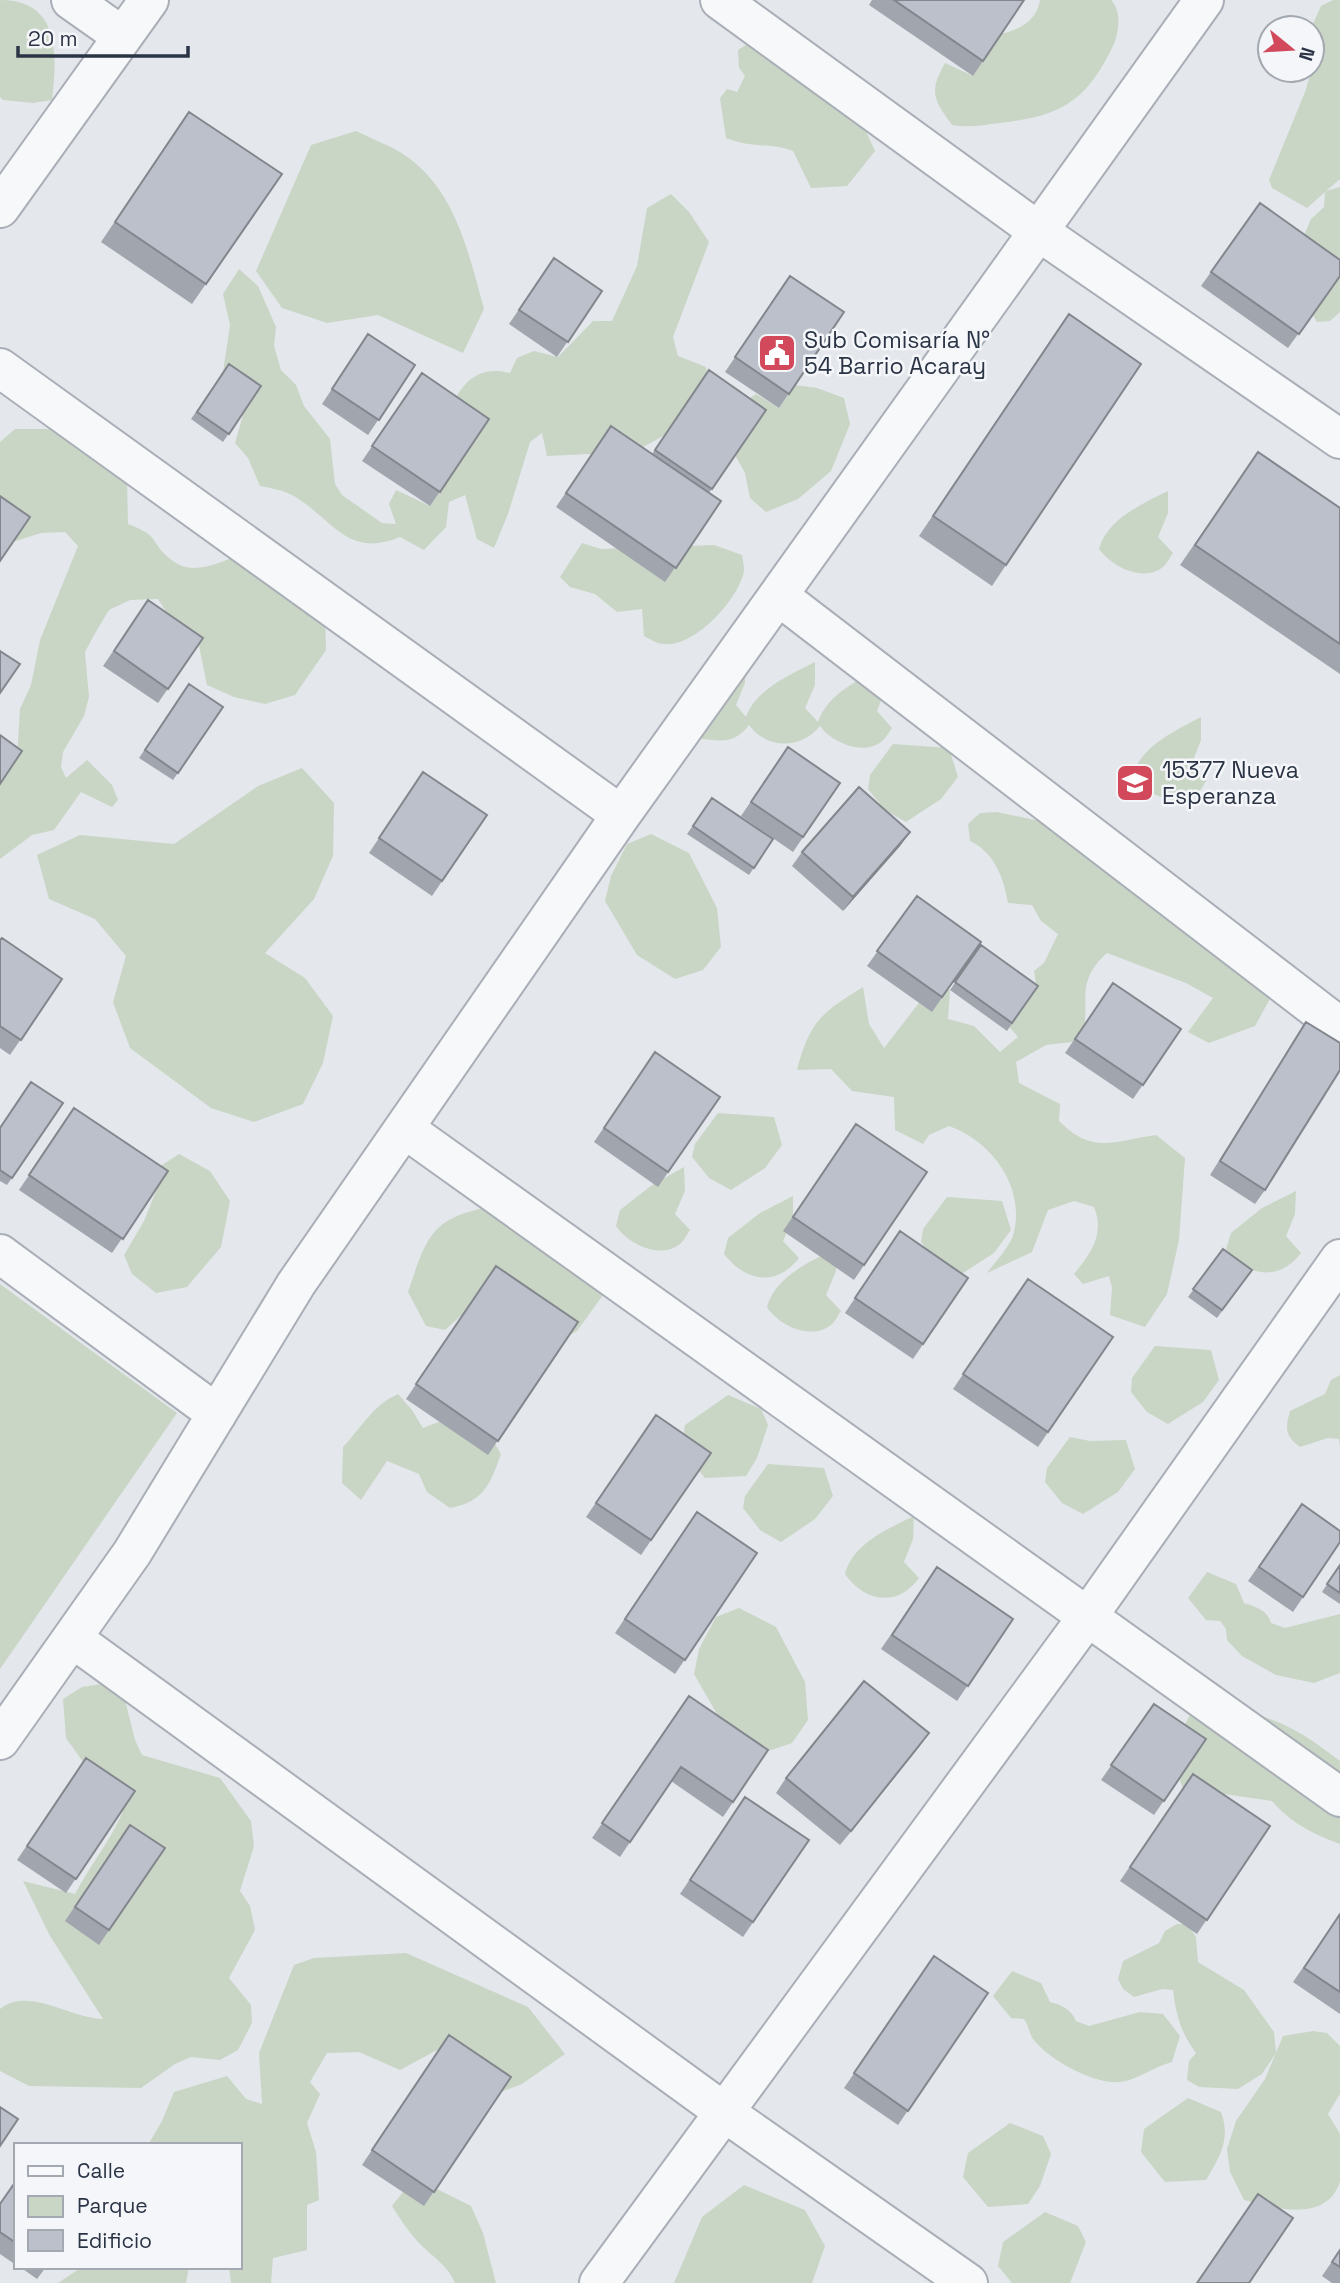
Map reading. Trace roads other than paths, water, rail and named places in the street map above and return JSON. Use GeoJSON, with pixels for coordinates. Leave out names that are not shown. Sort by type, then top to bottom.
{"type":"FeatureCollection","features":[{"type":"Feature","properties":{"kind":"street"},"geometry":{"type":"LineString","coordinates":[[71,0],[122,36]]}},
{"type":"Feature","properties":{"kind":"street"},"geometry":{"type":"LineString","coordinates":[[0,208],[149,0]]}},
{"type":"Feature","properties":{"kind":"street"},"geometry":{"type":"LineString","coordinates":[[720,0],[1038,231],[1340,439]]}},
{"type":"Feature","properties":{"kind":"street"},"geometry":{"type":"LineString","coordinates":[[0,1740],[132,1553],[296,1283],[621,815],[780,597],[1204,0]]}},
{"type":"Feature","properties":{"kind":"street"},"geometry":{"type":"LineString","coordinates":[[0,368],[621,815]]}},
{"type":"Feature","properties":{"kind":"street"},"geometry":{"type":"LineString","coordinates":[[780,597],[1340,1027]]}},
{"type":"Feature","properties":{"kind":"street"},"geometry":{"type":"LineString","coordinates":[[405,1129],[1340,1797]]}},
{"type":"Feature","properties":{"kind":"street"},"geometry":{"type":"LineString","coordinates":[[0,1254],[217,1414]]}},
{"type":"Feature","properties":{"kind":"street"},"geometry":{"type":"LineString","coordinates":[[599,2283],[1088,1616],[1340,1259]]}},
{"type":"Feature","properties":{"kind":"street"},"geometry":{"type":"LineString","coordinates":[[72,1638],[724,2112],[968,2283]]}},
{"type":"Feature","properties":{"kind":"place","name":"Sub Comisaría N° 54 Barrio Acaray"},"geometry":{"type":"Point","coordinates":[777,353]}},
{"type":"Feature","properties":{"kind":"place","name":"15377 Nueva Esperanza"},"geometry":{"type":"Point","coordinates":[1135,783]}}]}
